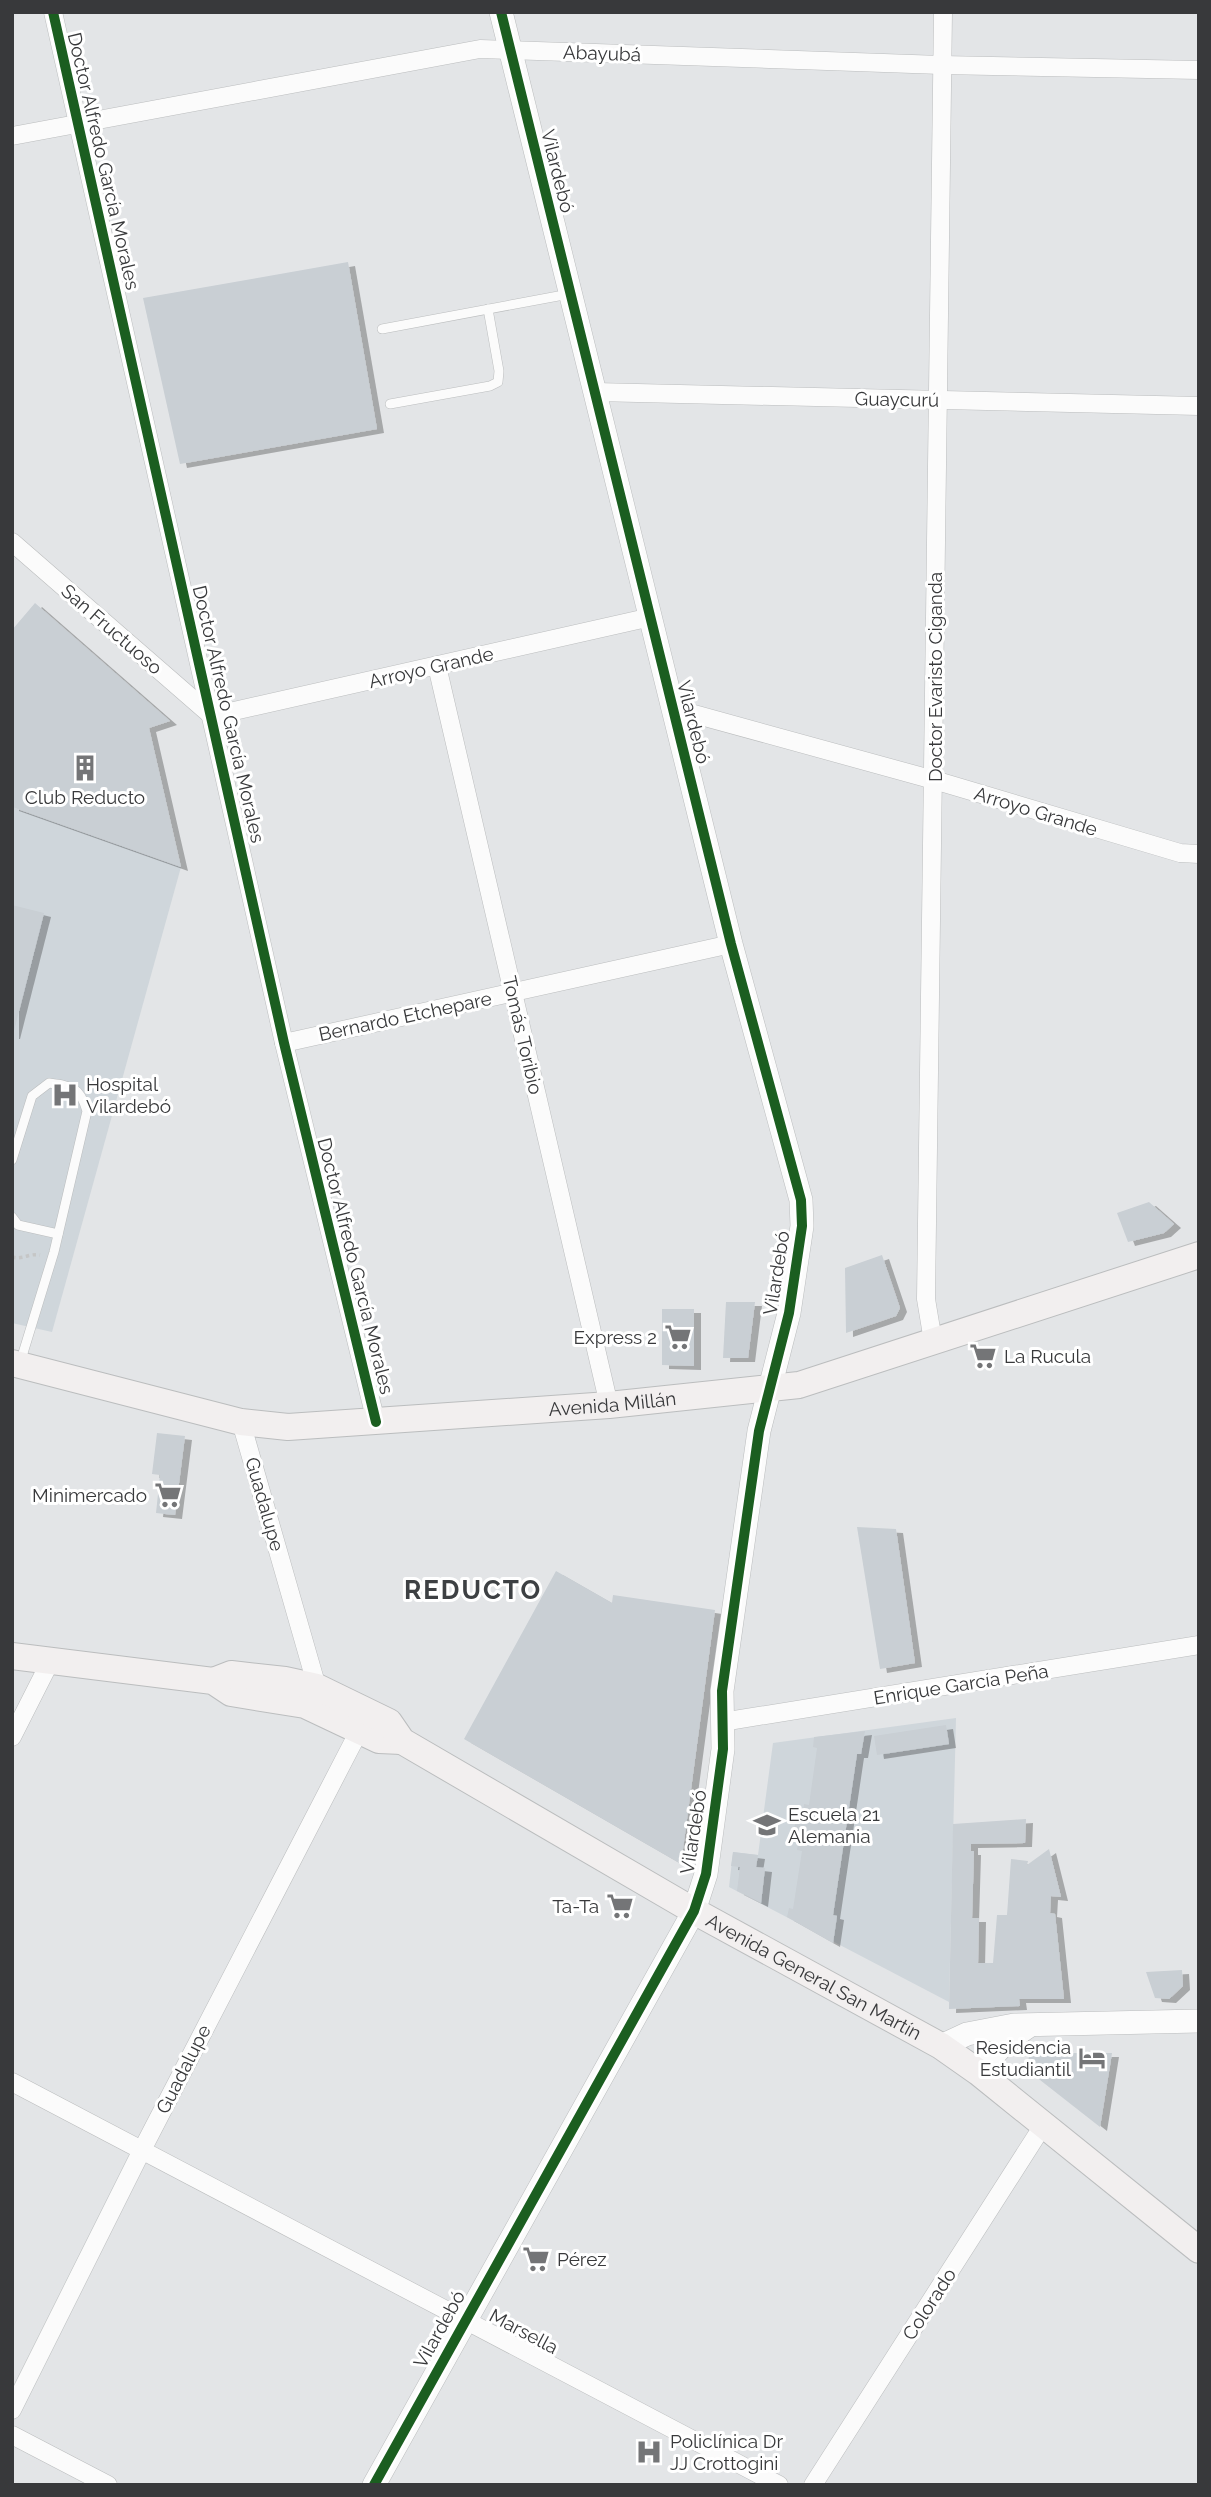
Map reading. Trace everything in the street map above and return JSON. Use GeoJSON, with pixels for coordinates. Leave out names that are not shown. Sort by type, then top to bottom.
{"type":"FeatureCollection","features":[{"type":"Feature","properties":{"kind":"main road","name":"Avenida Millán"},"geometry":{"type":"LineString","coordinates":[[16,1364],[241,1422],[288,1427],[609,1405],[799,1385],[1199,1255]]}},
{"type":"Feature","properties":{"kind":"main road","name":"Avenida General San Martín"},"geometry":{"type":"LineString","coordinates":[[12,1656],[213,1681],[231,1674],[285,1680],[359,1731],[379,1740],[401,1741]]}},
{"type":"Feature","properties":{"kind":"main road","name":"Avenida General San Martín"},"geometry":{"type":"LineString","coordinates":[[311,1696],[389,1723],[401,1741],[694,1912],[941,2046],[1044,2124],[1199,2250]]}},
{"type":"Feature","properties":{"kind":"street","name":"Doctor Alfredo García Morales"},"geometry":{"type":"LineString","coordinates":[[53,12],[284,1043],[376,1422]]}},
{"type":"Feature","properties":{"kind":"street","name":"Vilardebó"},"geometry":{"type":"LineString","coordinates":[[374,2485],[694,1912],[706,1874],[723,1749],[722,1691],[759,1431],[789,1313],[802,1226],[801,1200],[731,944],[501,12]]}},
{"type":"Feature","properties":{"kind":"street","name":"Doctor Evaristo Ciganda"},"geometry":{"type":"LineString","coordinates":[[933,1341],[926,1299],[943,12]]}},
{"type":"Feature","properties":{"kind":"street","name":"Abayubá"},"geometry":{"type":"LineString","coordinates":[[12,136],[480,49],[941,65],[1199,70]]}},
{"type":"Feature","properties":{"kind":"street","name":"Guaycurú"},"geometry":{"type":"LineString","coordinates":[[595,392],[1199,406]]}},
{"type":"Feature","properties":{"kind":"street","name":"San Fructuoso"},"geometry":{"type":"LineString","coordinates":[[12,542],[212,716]]}},
{"type":"Feature","properties":{"kind":"street","name":"Arroyo Grande"},"geometry":{"type":"LineString","coordinates":[[212,716],[651,617]]}},
{"type":"Feature","properties":{"kind":"street","name":"Tomás Toribio"},"geometry":{"type":"LineString","coordinates":[[437,666],[609,1405]]}},
{"type":"Feature","properties":{"kind":"street","name":"Arroyo Grande"},"geometry":{"type":"LineString","coordinates":[[672,708],[934,780],[1180,853],[1199,854]]}},
{"type":"Feature","properties":{"kind":"street","name":"Bernardo Etchepare"},"geometry":{"type":"LineString","coordinates":[[284,1043],[731,944]]}},
{"type":"Feature","properties":{"kind":"street","name":"Guadalupe"},"geometry":{"type":"LineString","coordinates":[[241,1422],[311,1696]]}},
{"type":"Feature","properties":{"kind":"street","name":"Enrique García Peña"},"geometry":{"type":"LineString","coordinates":[[722,1722],[1199,1646]]}},
{"type":"Feature","properties":{"kind":"street"},"geometry":{"type":"LineString","coordinates":[[12,1737],[51,1660]]}},
{"type":"Feature","properties":{"kind":"street","name":"Guadalupe"},"geometry":{"type":"LineString","coordinates":[[12,2410],[142,2150],[359,1731]]}},
{"type":"Feature","properties":{"kind":"street"},"geometry":{"type":"LineString","coordinates":[[941,2046],[967,2034],[1014,2025],[1199,2021]]}},
{"type":"Feature","properties":{"kind":"street"},"geometry":{"type":"LineString","coordinates":[[978,2072],[1007,2041],[1029,2026]]}},
{"type":"Feature","properties":{"kind":"street","name":"Marsella"},"geometry":{"type":"LineString","coordinates":[[12,2082],[779,2485]]}},
{"type":"Feature","properties":{"kind":"street","name":"Colorado"},"geometry":{"type":"LineString","coordinates":[[813,2485],[1044,2124]]}},
{"type":"Feature","properties":{"kind":"street"},"geometry":{"type":"LineString","coordinates":[[12,2435],[108,2485]]}},
{"type":"Feature","properties":{"kind":"lane"},"geometry":{"type":"LineString","coordinates":[[382,329],[570,294]]}},
{"type":"Feature","properties":{"kind":"lane"},"geometry":{"type":"LineString","coordinates":[[390,404],[490,386],[498,382],[499,372],[488,309]]}},
{"type":"Feature","properties":{"kind":"lane"},"geometry":{"type":"LineString","coordinates":[[12,1160],[32,1096],[49,1083],[71,1086],[83,1096],[87,1111],[58,1234],[16,1364]]}},
{"type":"Feature","properties":{"kind":"lane"},"geometry":{"type":"LineString","coordinates":[[12,1217],[18,1225],[58,1234]]}},
{"type":"Feature","properties":{"kind":"path"},"geometry":{"type":"LineString","coordinates":[[12,1257],[22,1259],[34,1254],[52,1258]]}},
{"type":"Feature","properties":{"kind":"shaded area","name":"Hospital Vilardebó"},"geometry":{"type":"Polygon","coordinates":[[[12,807],[181,867],[52,1332],[12,1323],[12,807]]]}},
{"type":"Feature","properties":{"kind":"shaded area"},"geometry":{"type":"Polygon","coordinates":[[[956,1718],[949,2002],[729,1887],[733,1852],[758,1855],[773,1743],[956,1718]]]}},
{"type":"Feature","properties":{"kind":"building"},"geometry":{"type":"Polygon","coordinates":[[[348,262],[377,429],[180,464],[143,298],[348,262]]]}},
{"type":"Feature","properties":{"kind":"building","name":"Club Reducto"},"geometry":{"type":"Polygon","coordinates":[[[35,603],[170,721],[149,728],[181,867],[12,807],[12,630],[35,603]]]}},
{"type":"Feature","properties":{"kind":"building"},"geometry":{"type":"Polygon","coordinates":[[[12,905],[44,913],[13,1035],[12,1035],[12,905]]]}},
{"type":"Feature","properties":{"kind":"building"},"geometry":{"type":"Polygon","coordinates":[[[1149,1202],[1174,1224],[1164,1233],[1128,1242],[1117,1213],[1149,1202]]]}},
{"type":"Feature","properties":{"kind":"building"},"geometry":{"type":"Polygon","coordinates":[[[882,1255],[900,1308],[896,1316],[846,1333],[845,1268],[882,1255]]]}},
{"type":"Feature","properties":{"kind":"building"},"geometry":{"type":"Polygon","coordinates":[[[726,1302],[755,1302],[748,1358],[723,1358],[726,1302]]]}},
{"type":"Feature","properties":{"kind":"building","name":"Express 2"},"geometry":{"type":"Polygon","coordinates":[[[662,1309],[694,1309],[694,1366],[662,1365],[662,1309]]]}},
{"type":"Feature","properties":{"kind":"building"},"geometry":{"type":"Polygon","coordinates":[[[157,1433],[185,1436],[175,1515],[156,1513],[160,1475],[152,1474],[157,1433]]]}},
{"type":"Feature","properties":{"kind":"building"},"geometry":{"type":"Polygon","coordinates":[[[857,1527],[896,1529],[915,1663],[880,1669],[857,1527]]]}},
{"type":"Feature","properties":{"kind":"building"},"geometry":{"type":"Polygon","coordinates":[[[556,1571],[612,1603],[613,1595],[715,1610],[681,1864],[464,1739],[556,1571]]]}},
{"type":"Feature","properties":{"kind":"building"},"geometry":{"type":"Polygon","coordinates":[[[946,1725],[949,1744],[877,1755],[874,1736],[946,1725]]]}},
{"type":"Feature","properties":{"kind":"building"},"geometry":{"type":"Polygon","coordinates":[[[865,1731],[861,1754],[857,1754],[833,1915],[837,1916],[833,1943],[787,1917],[789,1908],[793,1909],[802,1851],[797,1850],[798,1843],[792,1842],[797,1812],[803,1812],[804,1804],[809,1805],[817,1748],[813,1747],[814,1737],[865,1731]]]}},
{"type":"Feature","properties":{"kind":"building"},"geometry":{"type":"Polygon","coordinates":[[[1026,1819],[1025,1843],[971,1844],[971,1851],[974,1851],[972,1918],[979,1918],[978,1963],[993,1963],[997,1915],[1007,1915],[1011,1859],[1028,1861],[1027,1865],[1049,1849],[1061,1897],[1051,1896],[1050,1913],[1055,1914],[1064,1999],[1019,1999],[1020,2006],[949,2009],[953,1824],[1026,1819]]]}},
{"type":"Feature","properties":{"kind":"building"},"geometry":{"type":"Polygon","coordinates":[[[733,1852],[758,1855],[756,1867],[765,1868],[761,1903],[737,1891],[740,1867],[731,1866],[733,1852]]]}},
{"type":"Feature","properties":{"kind":"building"},"geometry":{"type":"Polygon","coordinates":[[[1182,1970],[1183,1986],[1169,1999],[1155,1998],[1146,1972],[1182,1970]]]}},
{"type":"Feature","properties":{"kind":"building"},"geometry":{"type":"Polygon","coordinates":[[[1030,2053],[1112,2053],[1100,2127],[1026,2069],[1030,2053]]]}},
{"type":"Feature","properties":{"kind":"cycle path"},"geometry":{"type":"LineString","coordinates":[[53,12],[284,1043],[376,1422]]}},
{"type":"Feature","properties":{"kind":"cycle path"},"geometry":{"type":"LineString","coordinates":[[374,2485],[694,1911],[706,1874],[723,1749],[722,1691],[759,1431],[789,1313],[802,1226],[801,1200],[731,944],[501,12]]}},
{"type":"Feature","properties":{"kind":"place","name":"Club Reducto"},"geometry":{"type":"Point","coordinates":[85,768]}},
{"type":"Feature","properties":{"kind":"place","name":"Hospital Vilardebó"},"geometry":{"type":"Point","coordinates":[65,1095]}},
{"type":"Feature","properties":{"kind":"place","name":"Express 2"},"geometry":{"type":"Point","coordinates":[678,1337]}},
{"type":"Feature","properties":{"kind":"place","name":"La Rucula"},"geometry":{"type":"Point","coordinates":[983,1356]}},
{"type":"Feature","properties":{"kind":"place","name":"Minimercado"},"geometry":{"type":"Point","coordinates":[168,1495]}},
{"type":"Feature","properties":{"kind":"place","name":"Escuela 21 Alemania"},"geometry":{"type":"Point","coordinates":[767,1825]}},
{"type":"Feature","properties":{"kind":"place","name":"Ta-Ta"},"geometry":{"type":"Point","coordinates":[620,1906]}},
{"type":"Feature","properties":{"kind":"place","name":"Residencia Estudiantil"},"geometry":{"type":"Point","coordinates":[1092,2058]}},
{"type":"Feature","properties":{"kind":"place","name":"Pérez"},"geometry":{"type":"Point","coordinates":[536,2259]}},
{"type":"Feature","properties":{"kind":"place","name":"Policlínica Dr JJ Crottogini"},"geometry":{"type":"Point","coordinates":[649,2452]}},
{"type":"Feature","properties":{"kind":"district","name":"REDUCTO"},"geometry":{"type":"Point","coordinates":[473,1590]}}]}
